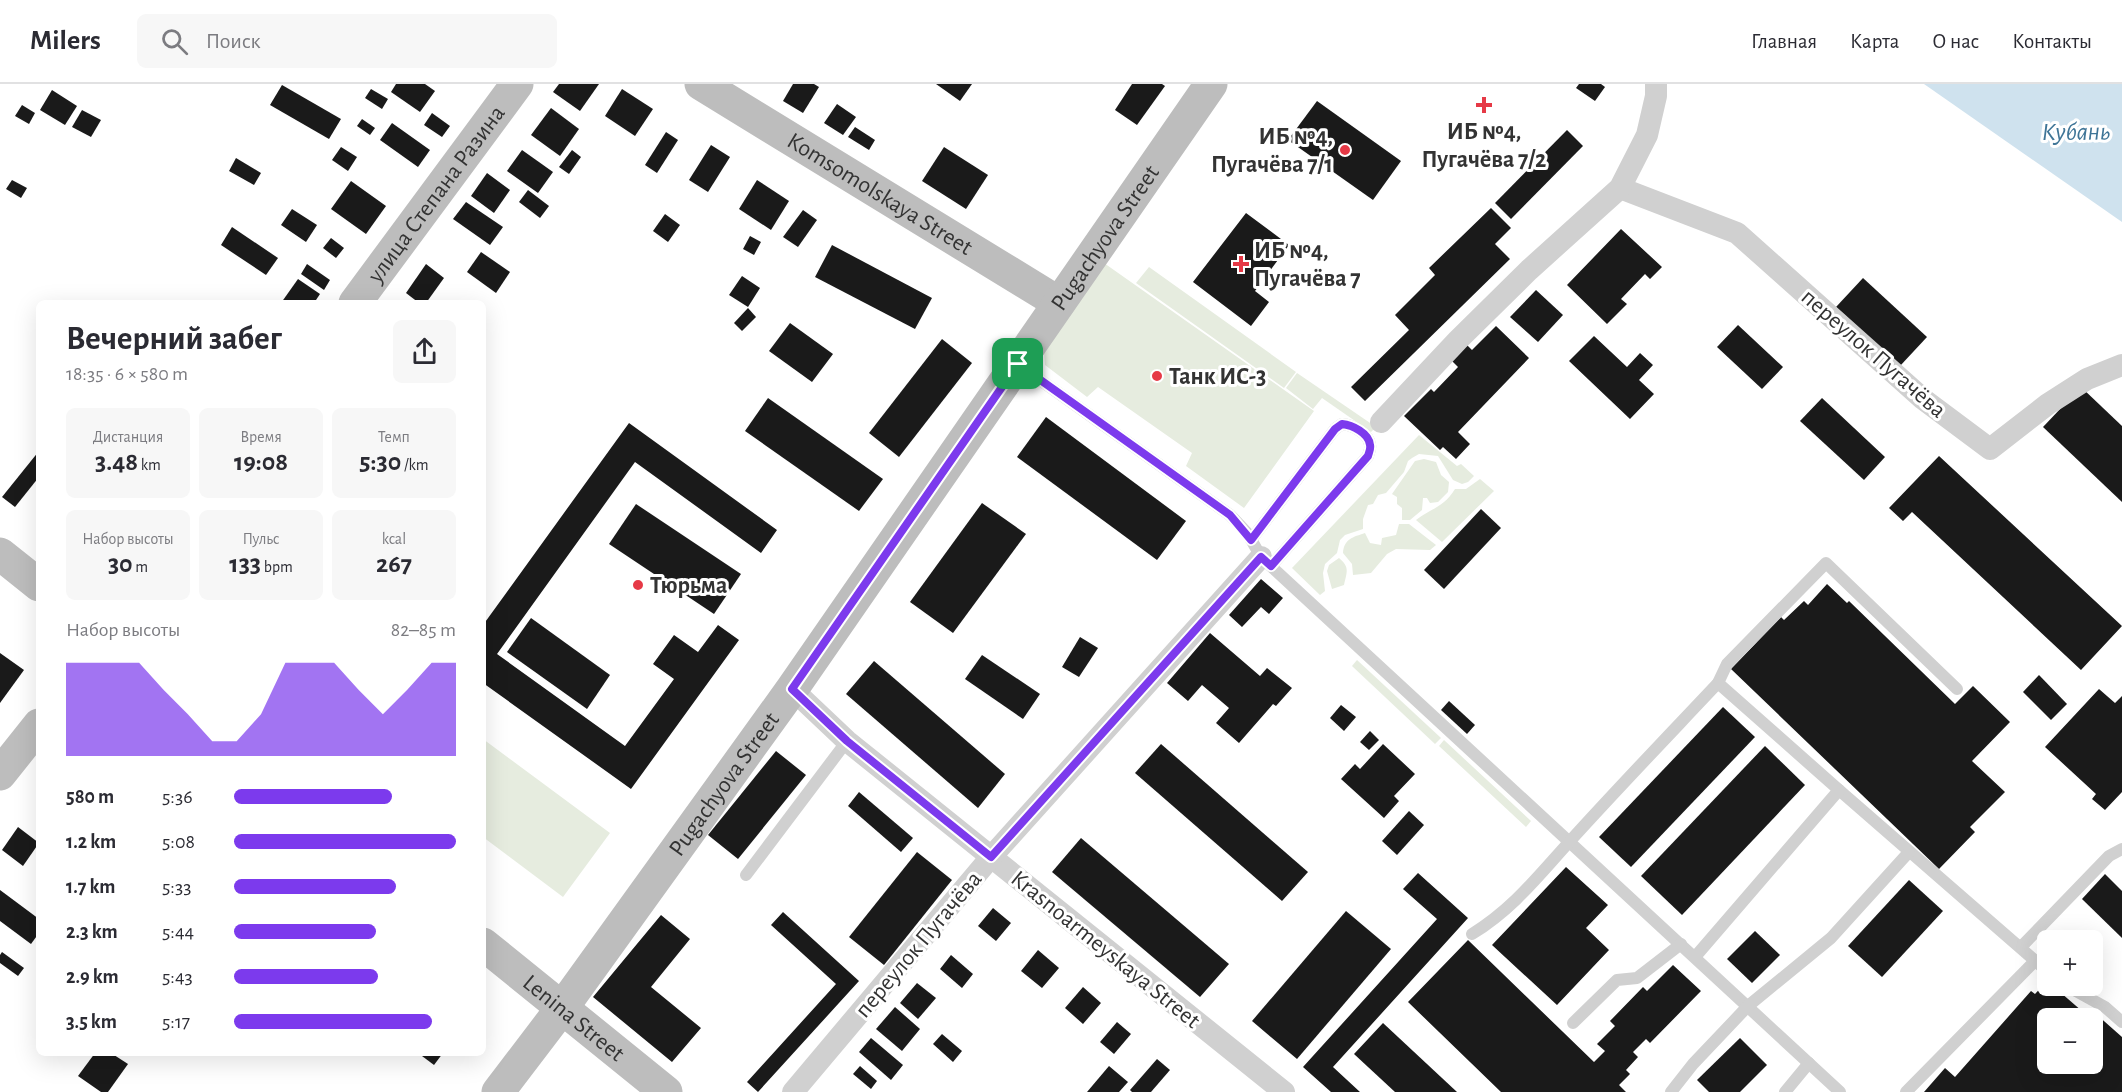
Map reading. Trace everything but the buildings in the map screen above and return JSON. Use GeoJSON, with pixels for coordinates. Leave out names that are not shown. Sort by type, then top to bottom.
{"type":"FeatureCollection","features":[{"type":"Feature","properties":{"kind":"main road","name":"улица Степана Разина"},"geometry":{"type":"LineString","coordinates":[[357,300],[517,84]]}},
{"type":"Feature","properties":{"kind":"main road","name":"Komsomolskaya Street"},"geometry":{"type":"LineString","coordinates":[[701,84],[1059,303]]}},
{"type":"Feature","properties":{"kind":"main road","name":"Pugachyova Street"},"geometry":{"type":"LineString","coordinates":[[504,1090],[792,689],[1211,84]]}},
{"type":"Feature","properties":{"kind":"main road"},"geometry":{"type":"LineString","coordinates":[[0,554],[36,583]]}},
{"type":"Feature","properties":{"kind":"main road"},"geometry":{"type":"LineString","coordinates":[[0,774],[36,729]]}},
{"type":"Feature","properties":{"kind":"main road","name":"Lenina Street"},"geometry":{"type":"LineString","coordinates":[[486,946],[666,1092]]}},
{"type":"Feature","properties":{"kind":"street"},"geometry":{"type":"LineString","coordinates":[[1381,422],[1458,340],[1529,270],[1620,188],[1647,135],[1656,90]]}},
{"type":"Feature","properties":{"kind":"street","name":"переулок Пугачёва"},"geometry":{"type":"LineString","coordinates":[[1620,188],[1737,233],[1923,399],[1990,449],[2048,404],[2087,379],[2122,365]]}},
{"type":"Feature","properties":{"kind":"street","name":"переулок Пугачёва"},"geometry":{"type":"LineString","coordinates":[[793,1092],[991,857],[1261,554]]}},
{"type":"Feature","properties":{"kind":"street","name":"Krasnoarmeyskaya Street"},"geometry":{"type":"LineString","coordinates":[[792,689],[847,741],[1284,1092]]}},
{"type":"Feature","properties":{"kind":"lane"},"geometry":{"type":"LineString","coordinates":[[1018,364],[1230,515],[1261,554],[1840,1092]]}},
{"type":"Feature","properties":{"kind":"lane"},"geometry":{"type":"LineString","coordinates":[[1342,424],[1351,425],[1366,436],[1370,445],[1368,456],[1261,554],[1335,429],[1342,424]]}},
{"type":"Feature","properties":{"kind":"lane"},"geometry":{"type":"LineString","coordinates":[[1472,934],[1491,922],[1534,883],[1570,841],[1718,683],[1726,664],[1826,563],[1957,689]]}},
{"type":"Feature","properties":{"kind":"lane"},"geometry":{"type":"LineString","coordinates":[[1718,683],[2035,961],[1906,1092]]}},
{"type":"Feature","properties":{"kind":"lane"},"geometry":{"type":"LineString","coordinates":[[746,875],[847,741]]}},
{"type":"Feature","properties":{"kind":"lane"},"geometry":{"type":"LineString","coordinates":[[1695,957],[1839,790]]}},
{"type":"Feature","properties":{"kind":"lane"},"geometry":{"type":"LineString","coordinates":[[2022,946],[2109,856],[2122,849]]}},
{"type":"Feature","properties":{"kind":"lane"},"geometry":{"type":"LineString","coordinates":[[1671,1092],[1693,1064],[1748,1006],[1831,938],[1909,852]]}},
{"type":"Feature","properties":{"kind":"lane"},"geometry":{"type":"LineString","coordinates":[[1573,1023],[1617,980],[1637,978],[1681,944]]}},
{"type":"Feature","properties":{"kind":"lane"},"geometry":{"type":"LineString","coordinates":[[2085,996],[2105,1007],[2122,1022]]}},
{"type":"Feature","properties":{"kind":"lane"},"geometry":{"type":"LineString","coordinates":[[1785,1092],[1809,1063]]}},
{"type":"Feature","properties":{"kind":"shaded area"},"geometry":{"type":"Polygon","coordinates":[[[1104,263],[1314,411],[1244,508],[1186,466],[1192,453],[1098,387],[1087,397],[1045,365],[1044,352],[1104,263]]]}},
{"type":"Feature","properties":{"kind":"shaded area"},"geometry":{"type":"Polygon","coordinates":[[[1149,267],[1296,372],[1284,388],[1136,283],[1149,267]]]}},
{"type":"Feature","properties":{"kind":"shaded area"},"geometry":{"type":"Polygon","coordinates":[[[1297,373],[1376,427],[1371,432],[1322,398],[1313,409],[1286,388],[1297,373]]]}},
{"type":"Feature","properties":{"kind":"shaded area"},"geometry":{"type":"Polygon","coordinates":[[[1419,435],[1457,466],[1461,464],[1474,476],[1462,484],[1453,480],[1438,456],[1419,454],[1408,461],[1404,472],[1386,493],[1378,495],[1373,504],[1368,505],[1363,519],[1363,529],[1345,535],[1340,540],[1337,553],[1325,564],[1323,573],[1325,591],[1320,595],[1292,568],[1419,435]]]}},
{"type":"Feature","properties":{"kind":"shaded area"},"geometry":{"type":"Polygon","coordinates":[[[1424,459],[1436,462],[1441,475],[1449,482],[1448,492],[1438,502],[1430,503],[1427,498],[1423,498],[1422,510],[1410,520],[1402,520],[1402,508],[1397,504],[1397,497],[1392,494],[1415,461],[1424,459]]]}},
{"type":"Feature","properties":{"kind":"shaded area"},"geometry":{"type":"Polygon","coordinates":[[[1480,479],[1494,491],[1442,542],[1416,520],[1442,504],[1455,489],[1466,489],[1480,479]]]}},
{"type":"Feature","properties":{"kind":"shaded area"},"geometry":{"type":"Polygon","coordinates":[[[1399,524],[1409,524],[1436,545],[1430,550],[1396,549],[1387,554],[1371,573],[1353,575],[1352,564],[1343,553],[1347,542],[1365,533],[1370,543],[1381,545],[1382,538],[1396,535],[1399,524]]]}},
{"type":"Feature","properties":{"kind":"shaded area"},"geometry":{"type":"Polygon","coordinates":[[[1339,558],[1346,567],[1346,577],[1344,585],[1332,589],[1327,571],[1329,565],[1339,558]]]}},
{"type":"Feature","properties":{"kind":"shaded area"},"geometry":{"type":"Polygon","coordinates":[[[1357,660],[1441,738],[1435,744],[1352,666],[1357,660]]]}},
{"type":"Feature","properties":{"kind":"shaded area"},"geometry":{"type":"Polygon","coordinates":[[[1444,740],[1531,821],[1526,827],[1439,746],[1444,740]]]}},
{"type":"Feature","properties":{"kind":"shaded area"},"geometry":{"type":"Polygon","coordinates":[[[486,741],[610,833],[563,897],[486,839],[486,741]]]}},
{"type":"Feature","properties":{"kind":"water","name":"Кубань"},"geometry":{"type":"Polygon","coordinates":[[[1924,84],[2122,84],[2122,222],[1924,84]]]}},
{"type":"Feature","properties":{"kind":"place","name":"ИБ №4, Пугачёва 7/2"},"geometry":{"type":"Point","coordinates":[1484,105]}},
{"type":"Feature","properties":{"kind":"place","name":"ИБ №4, Пугачёва 7/1"},"geometry":{"type":"Point","coordinates":[1345,150]}},
{"type":"Feature","properties":{"kind":"place","name":"ИБ №4, Пугачёва 7"},"geometry":{"type":"Point","coordinates":[1241,264]}},
{"type":"Feature","properties":{"kind":"place","name":"Танк ИС-3"},"geometry":{"type":"Point","coordinates":[1157,376]}},
{"type":"Feature","properties":{"kind":"place","name":"Тюрьма"},"geometry":{"type":"Point","coordinates":[638,585]}},
{"type":"Feature","properties":{"kind":"route"},"geometry":{"type":"LineString","coordinates":[[1018,364],[1230,515],[1251,540],[1335,429],[1342,424],[1351,425],[1366,436],[1370,445],[1368,456],[1271,566],[1261,557],[991,857],[847,741],[792,689],[1018,364]]}}]}
